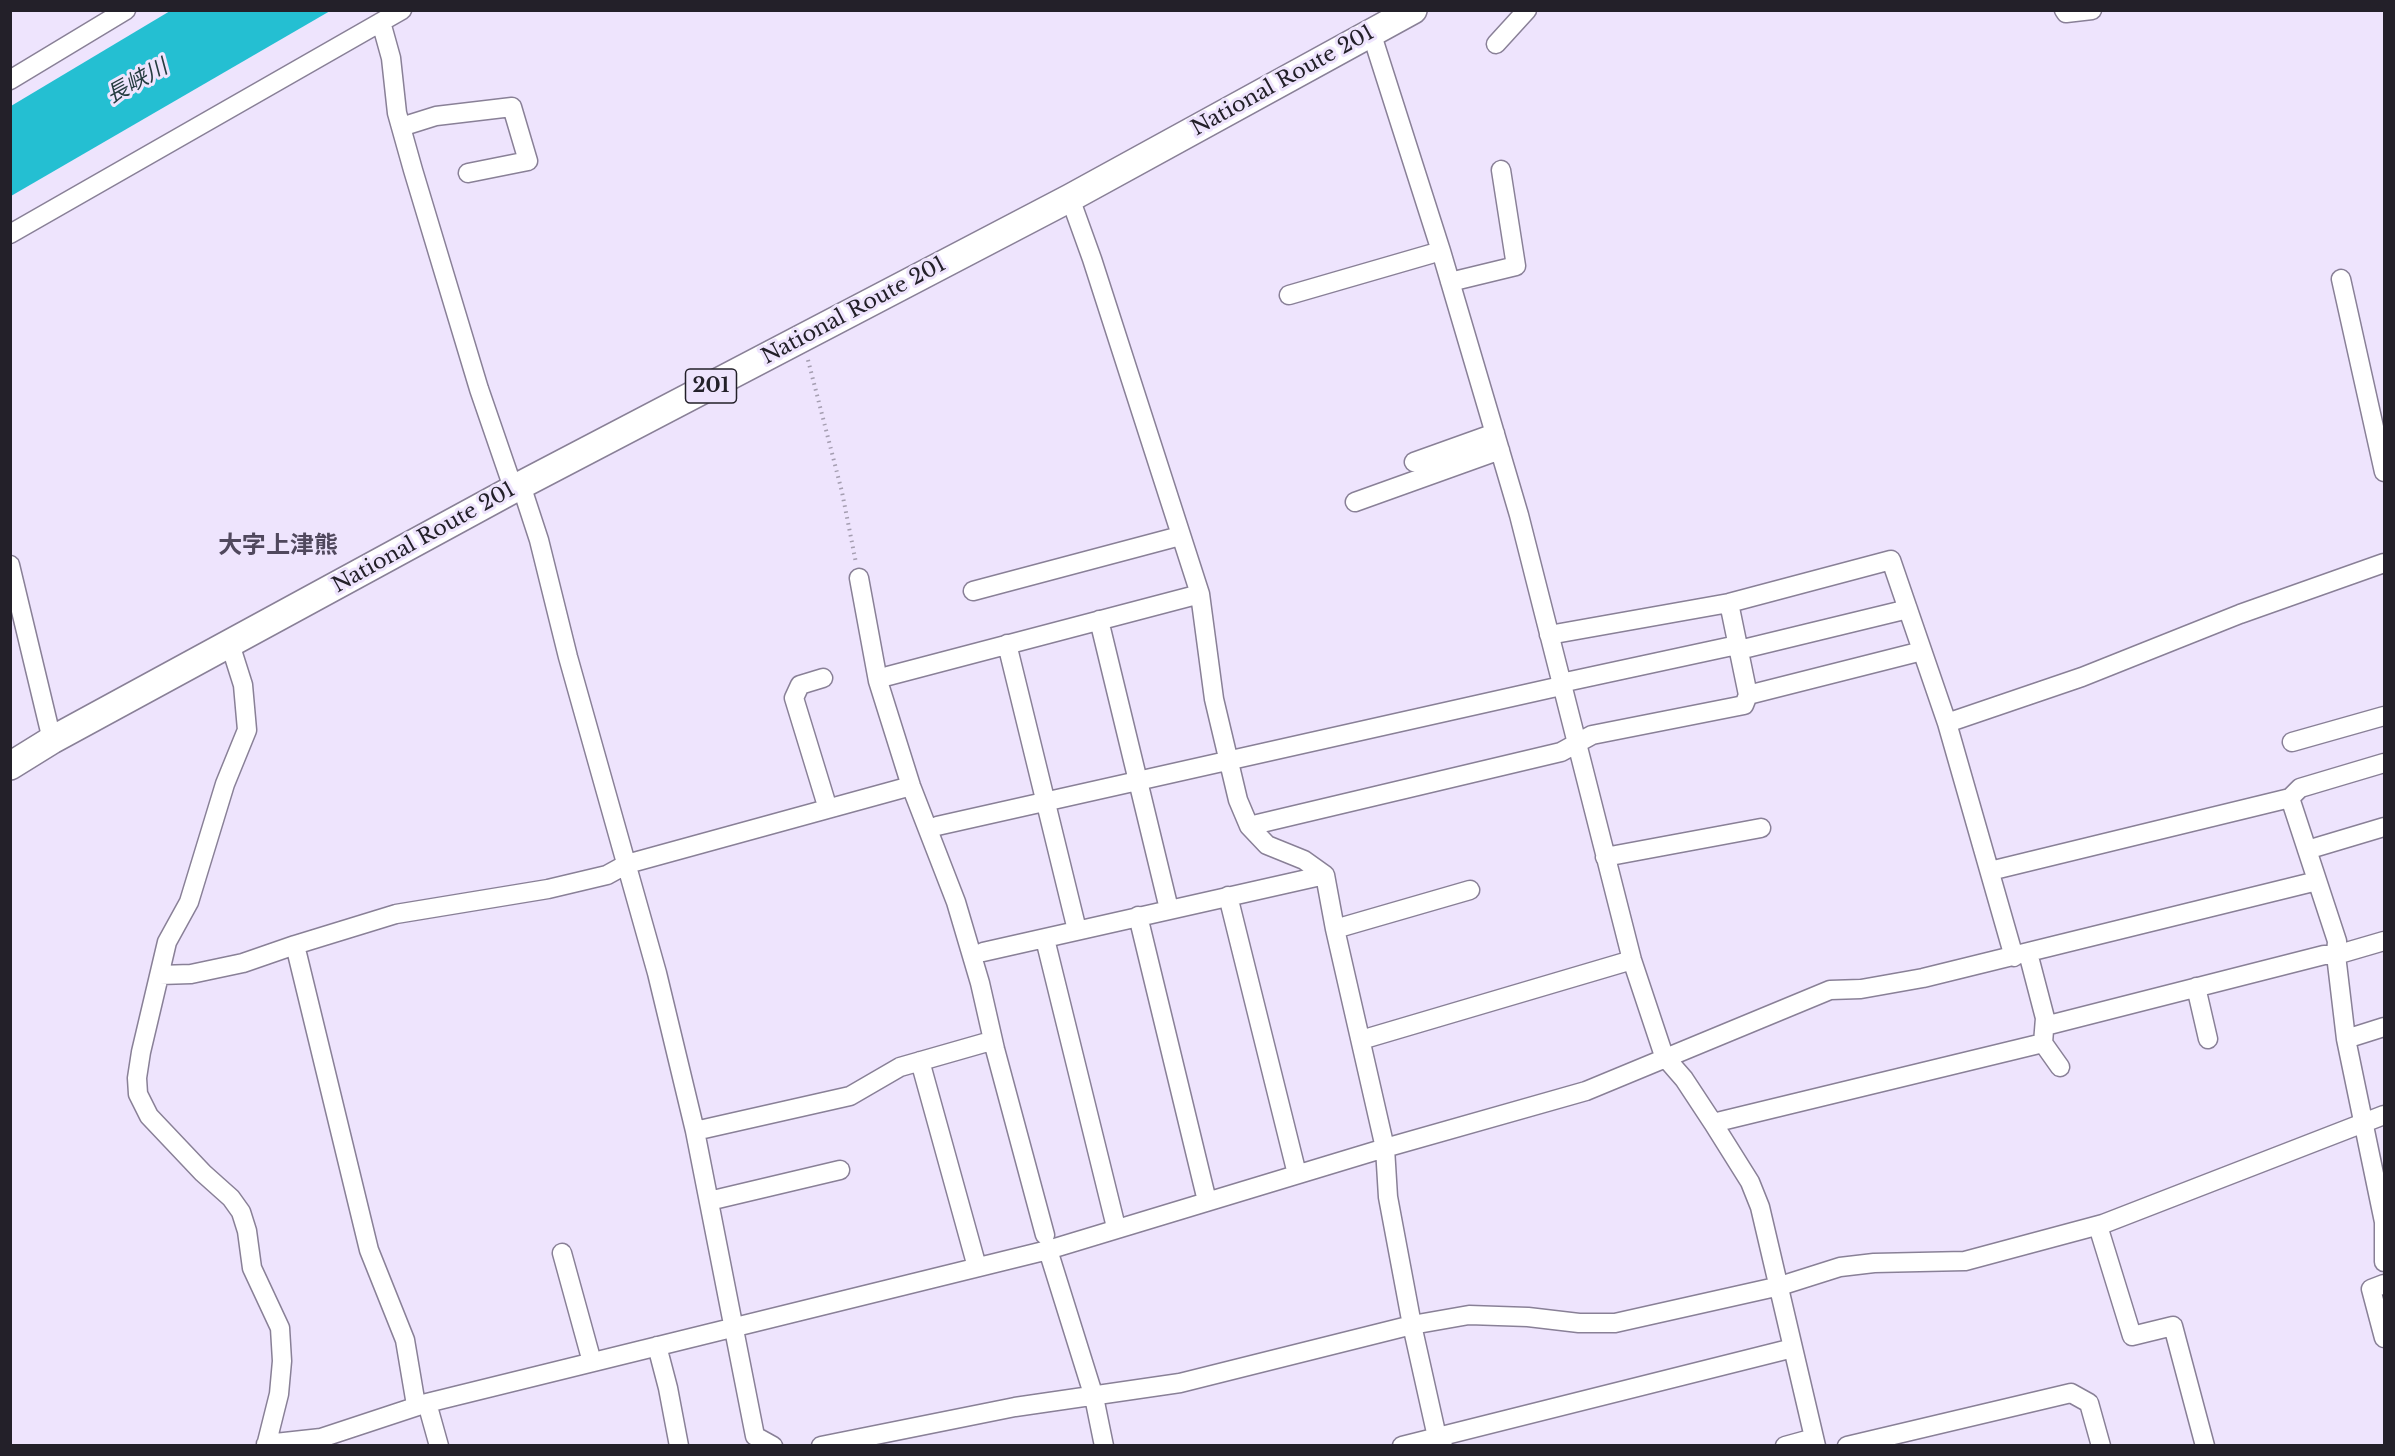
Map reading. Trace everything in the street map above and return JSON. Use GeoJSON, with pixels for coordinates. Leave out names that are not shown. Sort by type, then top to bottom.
{"type":"FeatureCollection","features":[{"type":"Feature","properties":{"kind":"highway","name":"National Route 201"},"geometry":{"type":"LineString","coordinates":[[10,766],[52,740],[521,485],[1070,198],[1413,10]]}},
{"type":"Feature","properties":{"kind":"street"},"geometry":{"type":"LineString","coordinates":[[10,80],[126,10]]}},
{"type":"Feature","properties":{"kind":"street"},"geometry":{"type":"LineString","coordinates":[[10,234],[402,10]]}},
{"type":"Feature","properties":{"kind":"street"},"geometry":{"type":"LineString","coordinates":[[1496,44],[1527,10]]}},
{"type":"Feature","properties":{"kind":"street"},"geometry":{"type":"LineString","coordinates":[[2064,10],[2066,13],[2092,10]]}},
{"type":"Feature","properties":{"kind":"street"},"geometry":{"type":"LineString","coordinates":[[381,22],[391,58],[401,127],[478,389],[510,479],[521,485],[539,540],[568,657],[657,973],[695,1131],[735,1325],[755,1436],[773,1446]]}},
{"type":"Feature","properties":{"kind":"street"},"geometry":{"type":"LineString","coordinates":[[1371,32],[1441,251],[1497,441],[1632,960],[1664,1056],[1684,1079],[1713,1123],[1750,1182],[1760,1207],[1815,1442],[1785,1446]]}},
{"type":"Feature","properties":{"kind":"street"},"geometry":{"type":"LineString","coordinates":[[401,127],[436,116],[512,108],[528,161],[468,173]]}},
{"type":"Feature","properties":{"kind":"street"},"geometry":{"type":"LineString","coordinates":[[1450,282],[1516,266],[1501,170]]}},
{"type":"Feature","properties":{"kind":"street"},"geometry":{"type":"LineString","coordinates":[[1070,198],[1092,259],[1200,594],[1214,699],[1227,762],[1238,800],[1249,826],[1267,845],[1304,860],[1325,875],[1335,929],[1385,1148],[1388,1197],[1412,1325],[1440,1441]]}},
{"type":"Feature","properties":{"kind":"street"},"geometry":{"type":"LineString","coordinates":[[1288,296],[1441,251]]}},
{"type":"Feature","properties":{"kind":"street"},"geometry":{"type":"LineString","coordinates":[[2341,279],[2385,472]]}},
{"type":"Feature","properties":{"kind":"street"},"geometry":{"type":"LineString","coordinates":[[1414,462],[1497,441]]}},
{"type":"Feature","properties":{"kind":"street"},"geometry":{"type":"LineString","coordinates":[[1355,502],[1497,441]]}},
{"type":"Feature","properties":{"kind":"street"},"geometry":{"type":"LineString","coordinates":[[973,591],[1180,536]]}},
{"type":"Feature","properties":{"kind":"street"},"geometry":{"type":"LineString","coordinates":[[1549,635],[1729,603],[1891,560],[1947,723],[1990,871],[2021,955],[2044,1034],[2060,1067]]}},
{"type":"Feature","properties":{"kind":"street"},"geometry":{"type":"LineString","coordinates":[[1947,723],[2082,677],[2240,614],[2385,563]]}},
{"type":"Feature","properties":{"kind":"street"},"geometry":{"type":"LineString","coordinates":[[10,565],[52,740]]}},
{"type":"Feature","properties":{"kind":"street"},"geometry":{"type":"LineString","coordinates":[[859,578],[878,681],[973,960],[1046,1242],[1094,1397],[1104,1446]]}},
{"type":"Feature","properties":{"kind":"street"},"geometry":{"type":"LineString","coordinates":[[888,676],[1200,594]]}},
{"type":"Feature","properties":{"kind":"street"},"geometry":{"type":"LineString","coordinates":[[1249,826],[1561,752],[1577,746],[1592,735],[1744,705],[1748,695],[1729,603]]}},
{"type":"Feature","properties":{"kind":"street"},"geometry":{"type":"LineString","coordinates":[[937,826],[1908,609]]}},
{"type":"Feature","properties":{"kind":"street"},"geometry":{"type":"LineString","coordinates":[[1099,620],[1169,909]]}},
{"type":"Feature","properties":{"kind":"street"},"geometry":{"type":"LineString","coordinates":[[230,644],[243,685],[247,729],[225,784],[189,902],[167,942],[141,1052],[138,1094],[149,1116],[203,1173],[231,1198],[241,1212],[247,1231],[252,1268],[280,1328],[282,1361],[279,1394],[266,1445],[321,1438],[422,1404],[977,1267],[1046,1242],[1116,1227],[1207,1201],[1586,1090],[1664,1056],[1830,990],[1861,989],[1923,978],[2317,881]]}},
{"type":"Feature","properties":{"kind":"street"},"geometry":{"type":"LineString","coordinates":[[1007,644],[1077,930]]}},
{"type":"Feature","properties":{"kind":"street"},"geometry":{"type":"LineString","coordinates":[[1748,695],[1923,651]]}},
{"type":"Feature","properties":{"kind":"street"},"geometry":{"type":"LineString","coordinates":[[823,678],[800,685],[794,698],[828,809]]}},
{"type":"Feature","properties":{"kind":"street"},"geometry":{"type":"LineString","coordinates":[[2292,742],[2385,716]]}},
{"type":"Feature","properties":{"kind":"street"},"geometry":{"type":"LineString","coordinates":[[1990,871],[2290,798],[2300,788],[2385,763]]}},
{"type":"Feature","properties":{"kind":"street"},"geometry":{"type":"LineString","coordinates":[[160,975],[191,974],[243,963],[396,914],[548,889],[607,875],[627,864],[912,786]]}},
{"type":"Feature","properties":{"kind":"street"},"geometry":{"type":"LineString","coordinates":[[2290,798],[2337,941],[2336,956],[2346,1039],[2382,1203],[2385,1262]]}},
{"type":"Feature","properties":{"kind":"street"},"geometry":{"type":"LineString","coordinates":[[2307,850],[2385,826]]}},
{"type":"Feature","properties":{"kind":"street"},"geometry":{"type":"LineString","coordinates":[[1605,857],[1761,828]]}},
{"type":"Feature","properties":{"kind":"street"},"geometry":{"type":"LineString","coordinates":[[983,952],[1325,875]]}},
{"type":"Feature","properties":{"kind":"street"},"geometry":{"type":"LineString","coordinates":[[1335,929],[1470,890]]}},
{"type":"Feature","properties":{"kind":"street"},"geometry":{"type":"LineString","coordinates":[[1228,896],[1297,1174]]}},
{"type":"Feature","properties":{"kind":"street"},"geometry":{"type":"LineString","coordinates":[[1138,916],[1207,1201]]}},
{"type":"Feature","properties":{"kind":"street"},"geometry":{"type":"LineString","coordinates":[[1045,939],[1116,1227]]}},
{"type":"Feature","properties":{"kind":"street"},"geometry":{"type":"LineString","coordinates":[[1713,1123],[2044,1034],[2196,987],[2324,955],[2336,956],[2385,941]]}},
{"type":"Feature","properties":{"kind":"street"},"geometry":{"type":"LineString","coordinates":[[295,945],[369,1250],[405,1340],[422,1404],[439,1446]]}},
{"type":"Feature","properties":{"kind":"street"},"geometry":{"type":"LineString","coordinates":[[1361,1040],[1632,960]]}},
{"type":"Feature","properties":{"kind":"street"},"geometry":{"type":"LineString","coordinates":[[2196,987],[2208,1039]]}},
{"type":"Feature","properties":{"kind":"street"},"geometry":{"type":"LineString","coordinates":[[2346,1039],[2385,1027]]}},
{"type":"Feature","properties":{"kind":"street"},"geometry":{"type":"LineString","coordinates":[[695,1131],[850,1096],[900,1067],[984,1043]]}},
{"type":"Feature","properties":{"kind":"street"},"geometry":{"type":"LineString","coordinates":[[920,1061],[977,1267]]}},
{"type":"Feature","properties":{"kind":"street"},"geometry":{"type":"LineString","coordinates":[[825,1445],[1015,1407],[1179,1383],[1412,1325],[1469,1315],[1528,1317],[1579,1323],[1615,1323],[1780,1286],[1809,1275],[1851,1266],[1875,1263],[1965,1261],[2098,1226],[2364,1121],[2385,1115]]}},
{"type":"Feature","properties":{"kind":"street"},"geometry":{"type":"LineString","coordinates":[[709,1201],[840,1170]]}},
{"type":"Feature","properties":{"kind":"street"},"geometry":{"type":"LineString","coordinates":[[2098,1226],[2132,1336],[2173,1326],[2205,1446]]}},
{"type":"Feature","properties":{"kind":"street"},"geometry":{"type":"LineString","coordinates":[[562,1253],[592,1362]]}},
{"type":"Feature","properties":{"kind":"street"},"geometry":{"type":"LineString","coordinates":[[2384,1334],[2371,1288],[2385,1284]]}},
{"type":"Feature","properties":{"kind":"street"},"geometry":{"type":"LineString","coordinates":[[657,1346],[679,1446]]}},
{"type":"Feature","properties":{"kind":"street"},"geometry":{"type":"LineString","coordinates":[[1402,1446],[1440,1441],[1793,1348]]}},
{"type":"Feature","properties":{"kind":"street"},"geometry":{"type":"LineString","coordinates":[[1847,1446],[2071,1393],[2089,1402],[2101,1446]]}},
{"type":"Feature","properties":{"kind":"path"},"geometry":{"type":"LineString","coordinates":[[803,337],[814,389],[842,492],[859,578]]}},
{"type":"Feature","properties":{"kind":"water","name":"長峡川"},"geometry":{"type":"Polygon","coordinates":[[[170,11],[330,11],[11,196],[11,106],[170,11]]]}},
{"type":"Feature","properties":{"kind":"district","name":"大字上津熊"},"geometry":{"type":"Point","coordinates":[278,546]}}]}
